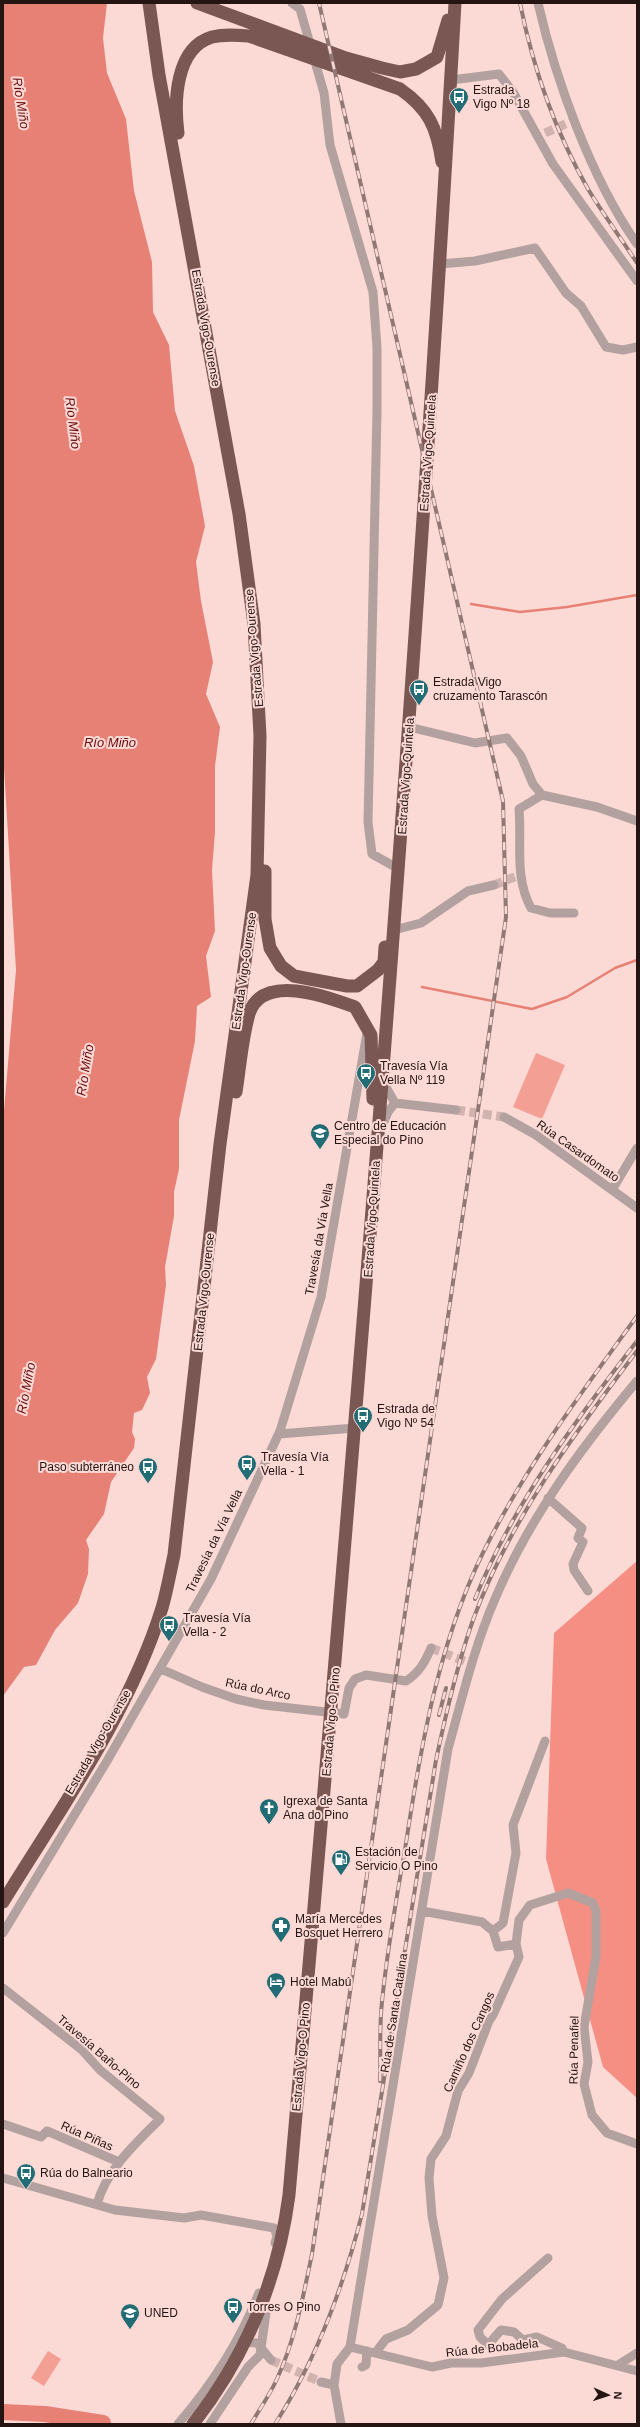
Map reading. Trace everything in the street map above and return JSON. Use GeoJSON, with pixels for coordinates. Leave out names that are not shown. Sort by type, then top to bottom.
{"type":"FeatureCollection","features":[{"type":"Feature","properties":{"kind":"highway","name":"Estrada Vigo-Ourense"},"geometry":{"type":"LineString","coordinates":[[3,1902],[117,1715],[138,1671],[162,1608],[174,1555],[220,1144],[258,875],[260,736],[254,624],[239,514],[159,75],[148,3]]}},
{"type":"Feature","properties":{"kind":"highway"},"geometry":{"type":"LineString","coordinates":[[197,3],[293,45],[347,64],[400,89],[417,101],[430,117],[442,161],[438,302]]}},
{"type":"Feature","properties":{"kind":"highway"},"geometry":{"type":"LineString","coordinates":[[347,64],[400,72],[416,69],[437,58],[447,26],[450,3]]}},
{"type":"Feature","properties":{"kind":"highway","name":"Estrada Vigo-Quintela"},"geometry":{"type":"LineString","coordinates":[[355,1428],[374,1203],[422,561],[455,3]]}},
{"type":"Feature","properties":{"kind":"highway"},"geometry":{"type":"LineString","coordinates":[[192,253],[175,106],[183,63],[194,48],[211,37],[228,34],[249,36],[293,45]]}},
{"type":"Feature","properties":{"kind":"highway"},"geometry":{"type":"LineString","coordinates":[[260,736],[265,805],[265,919],[270,948],[281,966],[294,976],[308,980],[347,986],[357,986],[367,980],[384,962],[391,888],[399,869]]}},
{"type":"Feature","properties":{"kind":"highway"},"geometry":{"type":"LineString","coordinates":[[206,1273],[249,1013],[258,1001],[271,991],[291,990],[335,1000],[355,1007],[368,1028],[371,1035],[374,1099],[374,1203]]}},
{"type":"Feature","properties":{"kind":"highway","name":"Estrada Vigo-O Pino"},"geometry":{"type":"LineString","coordinates":[[193,2424],[255,2344],[275,2270],[331,1714],[355,1428]]}},
{"type":"Feature","properties":{"kind":"highway"},"geometry":{"type":"LineString","coordinates":[[210,2422],[255,2344],[273,2291],[275,2270]]}},
{"type":"Feature","properties":{"kind":"street"},"geometry":{"type":"LineString","coordinates":[[292,3],[300,9],[324,93],[330,146],[373,292],[377,348],[377,404],[368,822],[372,854],[399,869]]}},
{"type":"Feature","properties":{"kind":"street"},"geometry":{"type":"LineString","coordinates":[[538,3],[545,32],[572,121],[627,230],[637,244]]}},
{"type":"Feature","properties":{"kind":"street"},"geometry":{"type":"LineString","coordinates":[[450,80],[499,74],[513,92],[540,134],[562,177],[637,281]]}},
{"type":"Feature","properties":{"kind":"street"},"geometry":{"type":"LineString","coordinates":[[440,264],[475,261],[536,248],[566,293],[581,306],[606,347],[623,350],[637,348]]}},
{"type":"Feature","properties":{"kind":"street"},"geometry":{"type":"LineString","coordinates":[[409,727],[475,743],[507,738],[521,756],[532,784],[542,795],[597,807],[637,822]]}},
{"type":"Feature","properties":{"kind":"street"},"geometry":{"type":"LineString","coordinates":[[542,795],[519,809],[520,875],[523,893],[531,908],[550,913],[574,913]]}},
{"type":"Feature","properties":{"kind":"street"},"geometry":{"type":"LineString","coordinates":[[394,930],[421,922],[468,891],[494,885]]}},
{"type":"Feature","properties":{"kind":"street","name":"Travesía da Vía Vella"},"geometry":{"type":"LineString","coordinates":[[3,1933],[39,1877],[161,1669],[211,1579],[279,1434],[321,1296],[368,1028]]}},
{"type":"Feature","properties":{"kind":"street"},"geometry":{"type":"LineString","coordinates":[[383,1082],[395,1103]]}},
{"type":"Feature","properties":{"kind":"street"},"geometry":{"type":"LineString","coordinates":[[356,1097],[374,1099]]}},
{"type":"Feature","properties":{"kind":"street"},"geometry":{"type":"LineString","coordinates":[[395,1103],[456,1110]]}},
{"type":"Feature","properties":{"kind":"street"},"geometry":{"type":"LineString","coordinates":[[378,1134],[388,1112],[395,1103]]}},
{"type":"Feature","properties":{"kind":"street","name":"Rúa Casardomato"},"geometry":{"type":"LineString","coordinates":[[504,1117],[536,1135],[637,1208]]}},
{"type":"Feature","properties":{"kind":"street"},"geometry":{"type":"LineString","coordinates":[[612,1190],[637,1148]]}},
{"type":"Feature","properties":{"kind":"street","name":"Rúa de Santa Catalina"},"geometry":{"type":"LineString","coordinates":[[334,2385],[337,2364],[350,2346],[448,1749],[472,1664],[494,1599],[520,1546],[561,1478],[637,1381]]}},
{"type":"Feature","properties":{"kind":"street"},"geometry":{"type":"LineString","coordinates":[[279,1434],[355,1428]]}},
{"type":"Feature","properties":{"kind":"street"},"geometry":{"type":"LineString","coordinates":[[548,1498],[582,1528],[578,1538],[583,1542],[573,1564],[574,1570],[588,1591]]}},
{"type":"Feature","properties":{"kind":"street"},"geometry":{"type":"LineString","coordinates":[[331,1714],[344,1714],[349,1688],[355,1679],[366,1675],[406,1682],[415,1676],[426,1660],[431,1648]]}},
{"type":"Feature","properties":{"kind":"street","name":"Rúa do Arco"},"geometry":{"type":"LineString","coordinates":[[161,1669],[202,1687],[236,1699],[331,1714]]}},
{"type":"Feature","properties":{"kind":"street"},"geometry":{"type":"LineString","coordinates":[[493,1931],[503,1922],[516,1853],[513,1825],[546,1741]]}},
{"type":"Feature","properties":{"kind":"street","name":"Camiño dos Cangos"},"geometry":{"type":"LineString","coordinates":[[372,2351],[386,2339],[408,2330],[438,2305],[444,2278],[432,2216],[429,2178],[431,2159],[446,2136],[458,2091],[469,2073],[488,2020],[493,2015],[519,1957],[516,1944],[519,1920],[530,1905],[568,1893],[574,1894]]}},
{"type":"Feature","properties":{"kind":"street","name":"Rúa Penafiel"},"geometry":{"type":"LineString","coordinates":[[574,1894],[593,1903],[596,1911],[596,1957],[584,2027],[588,2062],[584,2084],[592,2115],[607,2133],[637,2144]]}},
{"type":"Feature","properties":{"kind":"street"},"geometry":{"type":"LineString","coordinates":[[422,1911],[482,1922],[493,1931],[498,1947],[516,1944]]}},
{"type":"Feature","properties":{"kind":"street","name":"Travesía Baño-Pino"},"geometry":{"type":"LineString","coordinates":[[3,1988],[82,2050],[100,2070],[160,2119],[119,2162]]}},
{"type":"Feature","properties":{"kind":"street","name":"Rúa Piñas"},"geometry":{"type":"LineString","coordinates":[[3,2124],[40,2137],[47,2131],[119,2162]]}},
{"type":"Feature","properties":{"kind":"street"},"geometry":{"type":"LineString","coordinates":[[97,2204],[101,2190],[119,2162]]}},
{"type":"Feature","properties":{"kind":"street"},"geometry":{"type":"LineString","coordinates":[[3,2178],[97,2204],[148,2215],[184,2218],[201,2215],[280,2226]]}},
{"type":"Feature","properties":{"kind":"street"},"geometry":{"type":"LineString","coordinates":[[178,2424],[210,2384],[234,2345],[263,2281],[276,2242],[276,2231],[280,2226]]}},
{"type":"Feature","properties":{"kind":"street"},"geometry":{"type":"LineString","coordinates":[[548,2258],[502,2299],[478,2330],[480,2338],[488,2345],[500,2330],[514,2332],[523,2340],[536,2337],[562,2348],[564,2352]]}},
{"type":"Feature","properties":{"kind":"street"},"geometry":{"type":"LineString","coordinates":[[210,2422],[248,2367],[256,2360],[255,2344],[234,2345]]}},
{"type":"Feature","properties":{"kind":"street","name":"Rúa de Bobadela"},"geometry":{"type":"LineString","coordinates":[[350,2346],[372,2351],[396,2360],[432,2367],[451,2363],[481,2363],[564,2352],[618,2365],[637,2372]]}},
{"type":"Feature","properties":{"kind":"street"},"geometry":{"type":"LineString","coordinates":[[362,2367],[366,2365],[372,2351]]}},
{"type":"Feature","properties":{"kind":"street"},"geometry":{"type":"LineString","coordinates":[[618,2365],[637,2352]]}},
{"type":"Feature","properties":{"kind":"street"},"geometry":{"type":"LineString","coordinates":[[321,2382],[334,2385],[341,2424]]}},
{"type":"Feature","properties":{"kind":"shaded area"},"geometry":{"type":"Polygon","coordinates":[[[536,1053],[565,1065],[542,1119],[513,1107],[536,1053]]]}},
{"type":"Feature","properties":{"kind":"shaded area"},"geometry":{"type":"Polygon","coordinates":[[[637,1561],[637,2098],[603,2067],[546,1859],[554,1633],[637,1561]]]}},
{"type":"Feature","properties":{"kind":"shaded area"},"geometry":{"type":"Polygon","coordinates":[[[48,2351],[61,2359],[44,2386],[31,2378],[48,2351]]]}},
{"type":"Feature","properties":{"kind":"water","name":"Río Miño"},"geometry":{"type":"Polygon","coordinates":[[[3,3],[107,3],[103,38],[107,73],[126,119],[134,191],[152,262],[153,312],[169,345],[175,411],[194,466],[205,526],[196,562],[201,601],[213,662],[206,694],[220,727],[215,766],[215,832],[212,870],[215,931],[206,956],[211,997],[197,1006],[195,1041],[179,1120],[179,1169],[174,1192],[174,1216],[165,1267],[166,1285],[156,1359],[147,1377],[150,1393],[142,1410],[134,1413],[132,1432],[135,1439],[134,1448],[111,1482],[104,1514],[86,1540],[89,1549],[88,1574],[78,1603],[55,1630],[36,1665],[24,1667],[3,1696],[3,1122],[16,970],[3,750],[3,3]]]}},
{"type":"Feature","properties":{"kind":"waterway"},"geometry":{"type":"LineString","coordinates":[[471,604],[520,612],[567,607],[637,595]]}},
{"type":"Feature","properties":{"kind":"waterway"},"geometry":{"type":"LineString","coordinates":[[422,987],[532,1009],[567,997],[615,968],[637,960]]}},
{"type":"Feature","properties":{"kind":"waterway"},"geometry":{"type":"LineString","coordinates":[[3,2412],[45,2414],[103,2423]]}},
{"type":"Feature","properties":{"kind":"tunnel"},"geometry":{"type":"LineString","coordinates":[[545,133],[570,122]]}},
{"type":"Feature","properties":{"kind":"tunnel"},"geometry":{"type":"LineString","coordinates":[[494,885],[520,875]]}},
{"type":"Feature","properties":{"kind":"tunnel"},"geometry":{"type":"LineString","coordinates":[[456,1110],[504,1117]]}},
{"type":"Feature","properties":{"kind":"tunnel"},"geometry":{"type":"LineString","coordinates":[[431,1648],[472,1664]]}},
{"type":"Feature","properties":{"kind":"tunnel"},"geometry":{"type":"LineString","coordinates":[[271,2360],[321,2382]]}},
{"type":"Feature","properties":{"kind":"railway"},"geometry":{"type":"LineString","coordinates":[[251,2424],[267,2398],[283,2366],[298,2319],[312,2254],[506,917],[503,801],[319,3]]}},
{"type":"Feature","properties":{"kind":"railway"},"geometry":{"type":"LineString","coordinates":[[520,3],[531,51],[546,99],[565,145],[588,189],[637,263]]}},
{"type":"Feature","properties":{"kind":"railway"},"geometry":{"type":"LineString","coordinates":[[380,2081],[381,2012],[392,1922],[419,1764],[446,1647],[474,1573],[507,1508],[560,1424],[637,1316]]}},
{"type":"Feature","properties":{"kind":"railway"},"geometry":{"type":"LineString","coordinates":[[475,1599],[490,1564],[508,1530],[547,1464],[637,1341]]}},
{"type":"Feature","properties":{"kind":"railway"},"geometry":{"type":"LineString","coordinates":[[275,2424],[304,2374],[316,2349],[337,2296],[355,2242],[362,2214],[436,1760],[452,1689],[467,1637],[488,1583],[524,1513],[567,1446],[637,1351]]}},
{"type":"Feature","properties":{"kind":"railway"},"geometry":{"type":"LineString","coordinates":[[439,1715],[446,1688]]}},
{"type":"Feature","properties":{"kind":"place","name":"Estrada Vigo Nº 18"},"geometry":{"type":"Point","coordinates":[459,114]}},
{"type":"Feature","properties":{"kind":"place","name":"Estrada Vigo cruzamento Tarascón"},"geometry":{"type":"Point","coordinates":[419,706]}},
{"type":"Feature","properties":{"kind":"place","name":"Travesía Vía Vella Nº 119"},"geometry":{"type":"Point","coordinates":[366,1090]}},
{"type":"Feature","properties":{"kind":"place","name":"Centro de Educación Especial do Pino"},"geometry":{"type":"Point","coordinates":[320,1150]}},
{"type":"Feature","properties":{"kind":"place","name":"Estrada de Vigo Nº 54"},"geometry":{"type":"Point","coordinates":[363,1433]}},
{"type":"Feature","properties":{"kind":"place","name":"Travesía Vía Vella - 1"},"geometry":{"type":"Point","coordinates":[247,1481]}},
{"type":"Feature","properties":{"kind":"place","name":"Paso subterráneo"},"geometry":{"type":"Point","coordinates":[148,1484]}},
{"type":"Feature","properties":{"kind":"place","name":"Travesía Vía Vella - 2"},"geometry":{"type":"Point","coordinates":[169,1642]}},
{"type":"Feature","properties":{"kind":"place","name":"Igrexa de Santa Ana do Pino"},"geometry":{"type":"Point","coordinates":[269,1825]}},
{"type":"Feature","properties":{"kind":"place","name":"Estación de Servicio O Pino"},"geometry":{"type":"Point","coordinates":[341,1876]}},
{"type":"Feature","properties":{"kind":"place","name":"María Mercedes Bosquet Herrero"},"geometry":{"type":"Point","coordinates":[281,1943]}},
{"type":"Feature","properties":{"kind":"place","name":"Hotel Mabú"},"geometry":{"type":"Point","coordinates":[276,1999]}},
{"type":"Feature","properties":{"kind":"place","name":"Rúa do Balneario"},"geometry":{"type":"Point","coordinates":[26,2190]}},
{"type":"Feature","properties":{"kind":"place","name":"Torres O Pino"},"geometry":{"type":"Point","coordinates":[233,2324]}},
{"type":"Feature","properties":{"kind":"place","name":"UNED"},"geometry":{"type":"Point","coordinates":[130,2330]}}]}
